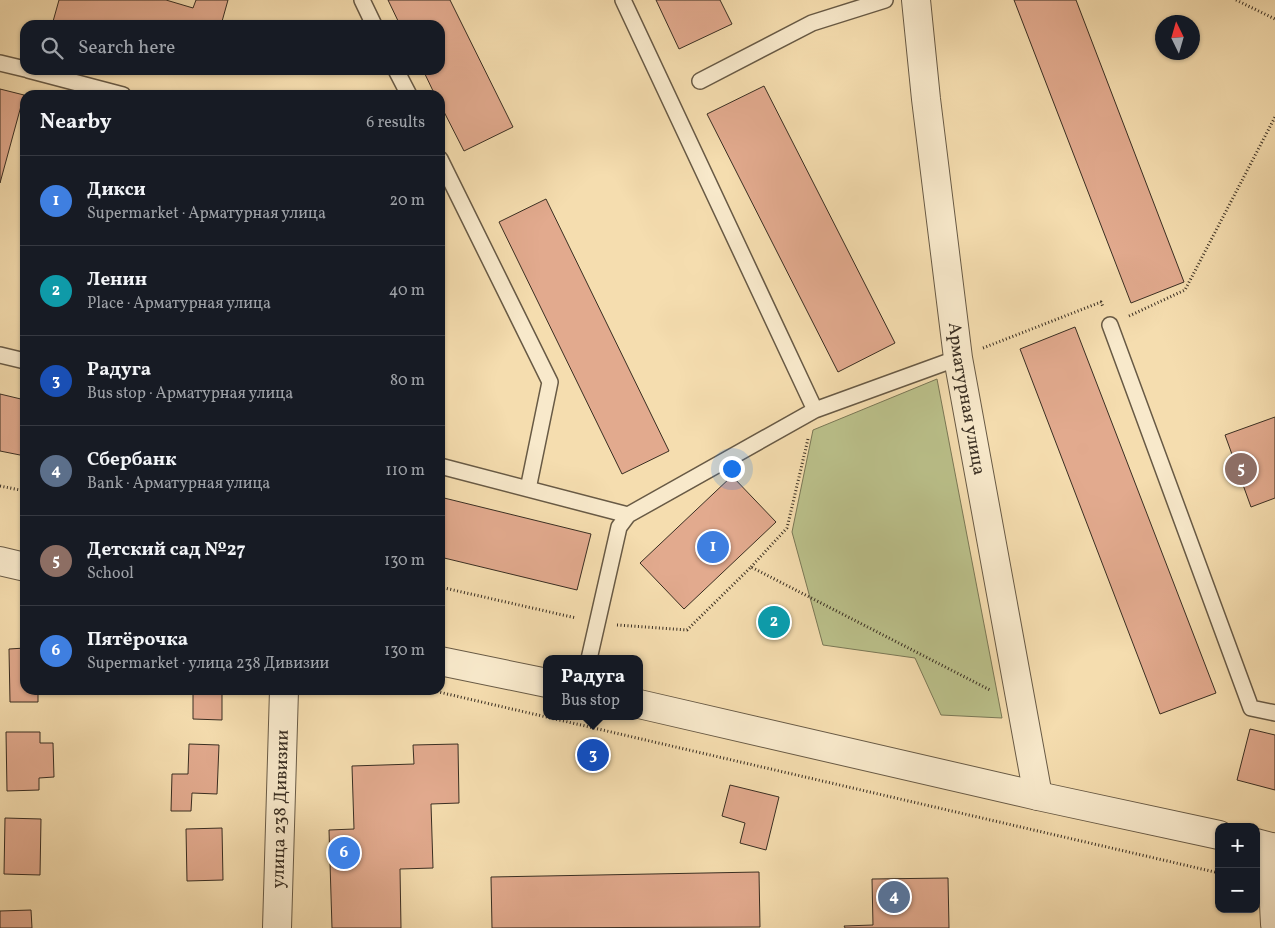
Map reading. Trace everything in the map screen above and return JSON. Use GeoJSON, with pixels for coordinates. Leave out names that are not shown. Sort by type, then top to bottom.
{"type":"FeatureCollection","features":[{"type":"Feature","properties":{"kind":"street","name":"Арматурная улица"},"geometry":{"type":"LineString","coordinates":[[916,0],[926,99],[958,358],[1038,796]]}},
{"type":"Feature","properties":{"kind":"street"},"geometry":{"type":"LineString","coordinates":[[0,561],[20,566]]}},
{"type":"Feature","properties":{"kind":"street"},"geometry":{"type":"LineString","coordinates":[[445,662],[543,683]]}},
{"type":"Feature","properties":{"kind":"street","name":"улица 238 Дивизии"},"geometry":{"type":"LineString","coordinates":[[277,928],[284,695]]}},
{"type":"Feature","properties":{"kind":"street"},"geometry":{"type":"LineString","coordinates":[[643,705],[1038,796],[1215,834]]}},
{"type":"Feature","properties":{"kind":"street"},"geometry":{"type":"LineString","coordinates":[[1268,846],[1275,924]]}},
{"type":"Feature","properties":{"kind":"lane"},"geometry":{"type":"LineString","coordinates":[[362,0],[372,20]]}},
{"type":"Feature","properties":{"kind":"lane"},"geometry":{"type":"LineString","coordinates":[[623,0],[815,410]]}},
{"type":"Feature","properties":{"kind":"lane"},"geometry":{"type":"LineString","coordinates":[[700,80],[812,23],[885,0]]}},
{"type":"Feature","properties":{"kind":"lane"},"geometry":{"type":"LineString","coordinates":[[0,63],[20,68]]}},
{"type":"Feature","properties":{"kind":"lane"},"geometry":{"type":"LineString","coordinates":[[45,75],[104,90]]}},
{"type":"Feature","properties":{"kind":"lane"},"geometry":{"type":"LineString","coordinates":[[399,75],[406,90]]}},
{"type":"Feature","properties":{"kind":"lane"},"geometry":{"type":"LineString","coordinates":[[445,169],[550,382],[528,489]]}},
{"type":"Feature","properties":{"kind":"lane"},"geometry":{"type":"LineString","coordinates":[[1110,325],[1251,708],[1275,713]]}},
{"type":"Feature","properties":{"kind":"lane"},"geometry":{"type":"LineString","coordinates":[[0,355],[20,360]]}},
{"type":"Feature","properties":{"kind":"lane"},"geometry":{"type":"LineString","coordinates":[[589,655],[619,527],[628,515],[815,410],[958,358]]}},
{"type":"Feature","properties":{"kind":"lane"},"geometry":{"type":"LineString","coordinates":[[445,467],[628,515]]}},
{"type":"Feature","properties":{"kind":"path"},"geometry":{"type":"LineString","coordinates":[[1236,0],[1275,19]]}},
{"type":"Feature","properties":{"kind":"path"},"geometry":{"type":"LineString","coordinates":[[958,358],[1101,302],[1110,325],[1185,290],[1275,117]]}},
{"type":"Feature","properties":{"kind":"path"},"geometry":{"type":"LineString","coordinates":[[445,588],[597,623],[687,630],[751,567],[786,528],[815,410]]}},
{"type":"Feature","properties":{"kind":"path"},"geometry":{"type":"LineString","coordinates":[[0,486],[20,490]]}},
{"type":"Feature","properties":{"kind":"path"},"geometry":{"type":"LineString","coordinates":[[751,567],[1021,706]]}},
{"type":"Feature","properties":{"kind":"path"},"geometry":{"type":"LineString","coordinates":[[445,693],[543,716]]}},
{"type":"Feature","properties":{"kind":"path"},"geometry":{"type":"LineString","coordinates":[[559,720],[1215,872]]}},
{"type":"Feature","properties":{"kind":"green space"},"geometry":{"type":"Polygon","coordinates":[[[937,379],[1002,718],[941,715],[915,658],[823,645],[792,532],[813,430],[937,379]]]}},
{"type":"Feature","properties":{"kind":"building"},"geometry":{"type":"Polygon","coordinates":[[[59,0],[166,0],[193,8],[196,0],[228,0],[222,20],[53,20],[59,0]]]}},
{"type":"Feature","properties":{"kind":"building"},"geometry":{"type":"Polygon","coordinates":[[[388,0],[450,0],[513,127],[464,151],[445,114],[445,90],[433,90],[425,75],[445,75],[445,20],[398,20],[388,0]]]}},
{"type":"Feature","properties":{"kind":"building"},"geometry":{"type":"Polygon","coordinates":[[[656,0],[720,0],[732,24],[679,49],[656,0]]]}},
{"type":"Feature","properties":{"kind":"building"},"geometry":{"type":"Polygon","coordinates":[[[1014,0],[1076,0],[1184,282],[1131,303],[1014,0]]]}},
{"type":"Feature","properties":{"kind":"building"},"geometry":{"type":"Polygon","coordinates":[[[764,86],[895,343],[838,372],[707,114],[764,86]]]}},
{"type":"Feature","properties":{"kind":"building"},"geometry":{"type":"Polygon","coordinates":[[[0,89],[20,94],[20,110],[0,183],[0,89]]]}},
{"type":"Feature","properties":{"kind":"building"},"geometry":{"type":"Polygon","coordinates":[[[546,199],[669,451],[622,474],[499,222],[546,199]]]}},
{"type":"Feature","properties":{"kind":"building"},"geometry":{"type":"Polygon","coordinates":[[[1075,327],[1216,693],[1160,714],[1020,349],[1075,327]]]}},
{"type":"Feature","properties":{"kind":"building"},"geometry":{"type":"Polygon","coordinates":[[[0,394],[20,399],[20,455],[0,451],[0,394]]]}},
{"type":"Feature","properties":{"kind":"building"},"geometry":{"type":"Polygon","coordinates":[[[1275,417],[1275,498],[1251,507],[1225,435],[1275,417]]]}},
{"type":"Feature","properties":{"kind":"building"},"geometry":{"type":"Polygon","coordinates":[[[732,476],[776,522],[684,609],[640,563],[732,476]]]}},
{"type":"Feature","properties":{"kind":"building"},"geometry":{"type":"Polygon","coordinates":[[[445,498],[591,534],[577,590],[445,558],[445,498]]]}},
{"type":"Feature","properties":{"kind":"building"},"geometry":{"type":"Polygon","coordinates":[[[20,648],[20,695],[38,695],[38,702],[10,702],[9,649],[20,648]]]}},
{"type":"Feature","properties":{"kind":"building"},"geometry":{"type":"Polygon","coordinates":[[[193,695],[222,695],[222,720],[193,719],[193,695]]]}},
{"type":"Feature","properties":{"kind":"building"},"geometry":{"type":"Polygon","coordinates":[[[1250,729],[1275,735],[1275,790],[1237,780],[1250,729]]]}},
{"type":"Feature","properties":{"kind":"building"},"geometry":{"type":"Polygon","coordinates":[[[6,732],[40,732],[40,743],[53,743],[54,777],[39,778],[39,790],[7,791],[6,732]]]}},
{"type":"Feature","properties":{"kind":"building"},"geometry":{"type":"Polygon","coordinates":[[[189,744],[219,745],[217,794],[192,793],[191,811],[171,811],[172,774],[188,774],[189,744]]]}},
{"type":"Feature","properties":{"kind":"building"},"geometry":{"type":"Polygon","coordinates":[[[458,744],[459,803],[431,804],[433,868],[400,869],[401,928],[332,928],[329,830],[354,829],[352,766],[414,764],[413,745],[458,744]]]}},
{"type":"Feature","properties":{"kind":"building"},"geometry":{"type":"Polygon","coordinates":[[[730,785],[779,797],[766,850],[740,843],[745,823],[722,816],[730,785]]]}},
{"type":"Feature","properties":{"kind":"building"},"geometry":{"type":"Polygon","coordinates":[[[5,818],[41,819],[40,875],[4,874],[5,818]]]}},
{"type":"Feature","properties":{"kind":"building"},"geometry":{"type":"Polygon","coordinates":[[[222,828],[223,880],[187,881],[186,829],[222,828]]]}},
{"type":"Feature","properties":{"kind":"building"},"geometry":{"type":"Polygon","coordinates":[[[759,872],[760,927],[492,928],[491,877],[759,872]]]}},
{"type":"Feature","properties":{"kind":"building"},"geometry":{"type":"Polygon","coordinates":[[[948,878],[949,928],[845,928],[844,926],[873,925],[872,879],[948,878]]]}},
{"type":"Feature","properties":{"kind":"building"},"geometry":{"type":"Polygon","coordinates":[[[31,910],[32,928],[0,928],[0,911],[31,910]]]}},
{"type":"Feature","properties":{"kind":"place","name":"Детский сад №27"},"geometry":{"type":"Point","coordinates":[1241,469]}},
{"type":"Feature","properties":{"kind":"place","name":"Дикси"},"geometry":{"type":"Point","coordinates":[713,547]}},
{"type":"Feature","properties":{"kind":"place","name":"Ленин"},"geometry":{"type":"Point","coordinates":[774,622]}},
{"type":"Feature","properties":{"kind":"place","name":"Радуга"},"geometry":{"type":"Point","coordinates":[593,755]}},
{"type":"Feature","properties":{"kind":"place","name":"Пятёрочка"},"geometry":{"type":"Point","coordinates":[344,853]}},
{"type":"Feature","properties":{"kind":"place","name":"Сбербанк"},"geometry":{"type":"Point","coordinates":[894,897]}}]}
